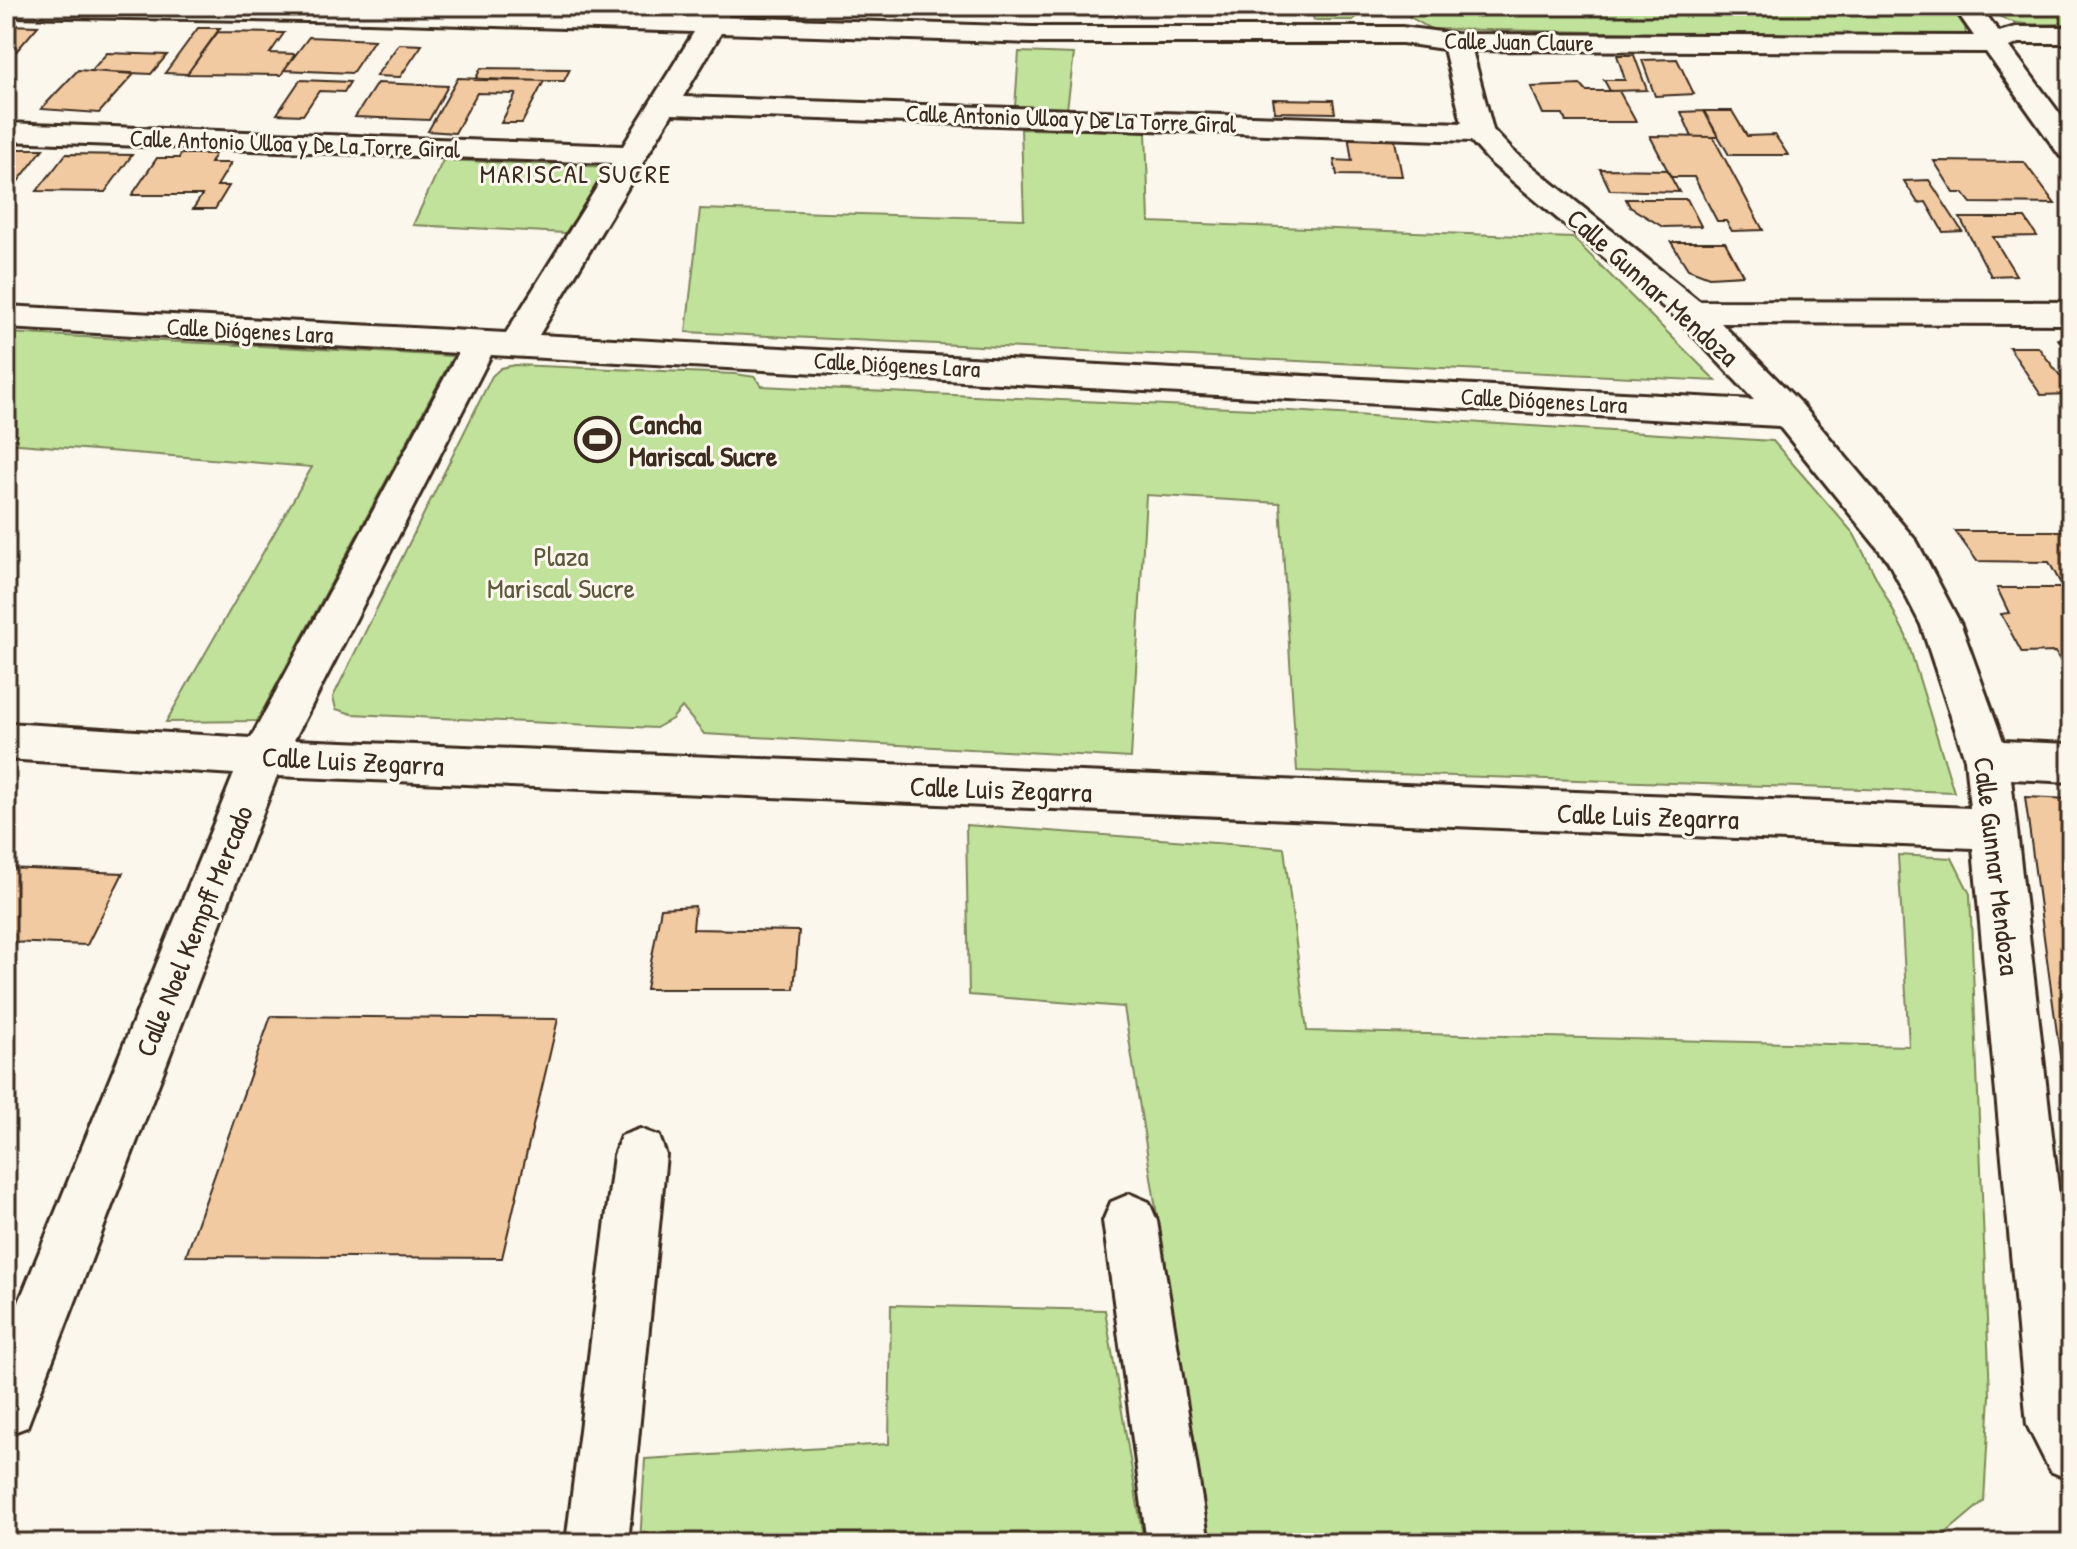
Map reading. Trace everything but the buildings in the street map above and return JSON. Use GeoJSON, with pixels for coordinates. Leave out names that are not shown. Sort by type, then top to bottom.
{"type":"FeatureCollection","features":[{"type":"Feature","properties":{"kind":"street"},"geometry":{"type":"LineString","coordinates":[[1030,6],[1032,35]]}},
{"type":"Feature","properties":{"kind":"street"},"geometry":{"type":"LineString","coordinates":[[1388,6],[1402,35]]}},
{"type":"Feature","properties":{"kind":"street"},"geometry":{"type":"LineString","coordinates":[[1966,6],[2071,150]]}},
{"type":"Feature","properties":{"kind":"street","name":"Calle Juan Claure"},"geometry":{"type":"LineString","coordinates":[[6,8],[714,15],[1032,35],[1402,35],[1456,42],[1992,44],[2016,35],[2071,35]]}},
{"type":"Feature","properties":{"kind":"street","name":"Calle Noel Kempff Mercado"},"geometry":{"type":"LineString","coordinates":[[6,1406],[263,757],[499,343],[632,155],[714,15]]}},
{"type":"Feature","properties":{"kind":"street","name":"Calle Gunnar Mendoza"},"geometry":{"type":"LineString","coordinates":[[1456,42],[1479,132],[1502,157],[1691,312],[1789,414],[1903,552],[1941,625],[1987,759],[2056,1425],[2071,1450]]}},
{"type":"Feature","properties":{"kind":"street","name":"Calle Antonio Ulloa y De La Torre Giral"},"geometry":{"type":"LineString","coordinates":[[663,105],[1479,132]]}},
{"type":"Feature","properties":{"kind":"street","name":"Calle Antonio Ulloa y De La Torre Giral"},"geometry":{"type":"LineString","coordinates":[[6,132],[632,155]]}},
{"type":"Feature","properties":{"kind":"street"},"geometry":{"type":"LineString","coordinates":[[1691,312],[2071,313]]}},
{"type":"Feature","properties":{"kind":"street","name":"Calle Diógenes Lara"},"geometry":{"type":"LineString","coordinates":[[6,317],[1789,414]]}},
{"type":"Feature","properties":{"kind":"street","name":"Calle Luis Zegarra"},"geometry":{"type":"LineString","coordinates":[[6,741],[263,757],[1995,829]]}},
{"type":"Feature","properties":{"kind":"street"},"geometry":{"type":"LineString","coordinates":[[1987,759],[2071,763]]}},
{"type":"Feature","properties":{"kind":"street"},"geometry":{"type":"LineString","coordinates":[[597,1543],[640,1155]]}},
{"type":"Feature","properties":{"kind":"street"},"geometry":{"type":"LineString","coordinates":[[1130,1221],[1178,1543]]}},
{"type":"Feature","properties":{"kind":"green space"},"geometry":{"type":"Polygon","coordinates":[[[1310,6],[1370,6],[1353,20],[1314,20],[1310,6]]]}},
{"type":"Feature","properties":{"kind":"green space"},"geometry":{"type":"Polygon","coordinates":[[[1404,6],[1950,6],[1965,27],[1966,35],[1956,38],[1431,29],[1410,17],[1404,6]]]}},
{"type":"Feature","properties":{"kind":"green space"},"geometry":{"type":"Polygon","coordinates":[[[1988,6],[2071,6],[2071,24],[2015,22],[1996,14],[1988,6]]]}},
{"type":"Feature","properties":{"kind":"green space"},"geometry":{"type":"Polygon","coordinates":[[[1019,52],[1074,54],[1067,109],[1015,107],[1019,52]]]}},
{"type":"Feature","properties":{"kind":"green space"},"geometry":{"type":"Polygon","coordinates":[[[1021,129],[1146,131],[1149,222],[1573,238],[1716,381],[686,332],[700,209],[1024,219],[1021,129]]]}},
{"type":"Feature","properties":{"kind":"green space"},"geometry":{"type":"Polygon","coordinates":[[[443,160],[610,167],[565,233],[413,225],[443,160]]]}},
{"type":"Feature","properties":{"kind":"green space"},"geometry":{"type":"Polygon","coordinates":[[[6,333],[453,356],[257,721],[166,722],[312,467],[6,443],[6,333]]]}},
{"type":"Feature","properties":{"kind":"green space","name":"Plaza Mariscal Sucre"},"geometry":{"type":"Polygon","coordinates":[[[515,365],[735,374],[755,377],[761,386],[1274,410],[1773,441],[1854,534],[1906,636],[1954,792],[1297,771],[1280,503],[1146,495],[1131,758],[704,734],[682,707],[672,719],[656,728],[352,714],[336,709],[333,697],[492,376],[501,368],[515,365]]]}},
{"type":"Feature","properties":{"kind":"green space"},"geometry":{"type":"Polygon","coordinates":[[[966,825],[1284,848],[1307,1031],[1909,1046],[1898,855],[1952,858],[1970,894],[1990,1395],[1984,1501],[1934,1543],[1209,1543],[1124,1007],[969,995],[966,825]]]}},
{"type":"Feature","properties":{"kind":"green space"},"geometry":{"type":"Polygon","coordinates":[[[891,1305],[1105,1310],[1144,1543],[640,1543],[645,1459],[889,1444],[891,1305]]]}},
{"type":"Feature","properties":{"kind":"place","name":"Cancha Mariscal Sucre"},"geometry":{"type":"Point","coordinates":[598,440]}},
{"type":"Feature","properties":{"kind":"district","name":"MARISCAL SUCRE"},"geometry":{"type":"Point","coordinates":[576,173]}}]}
